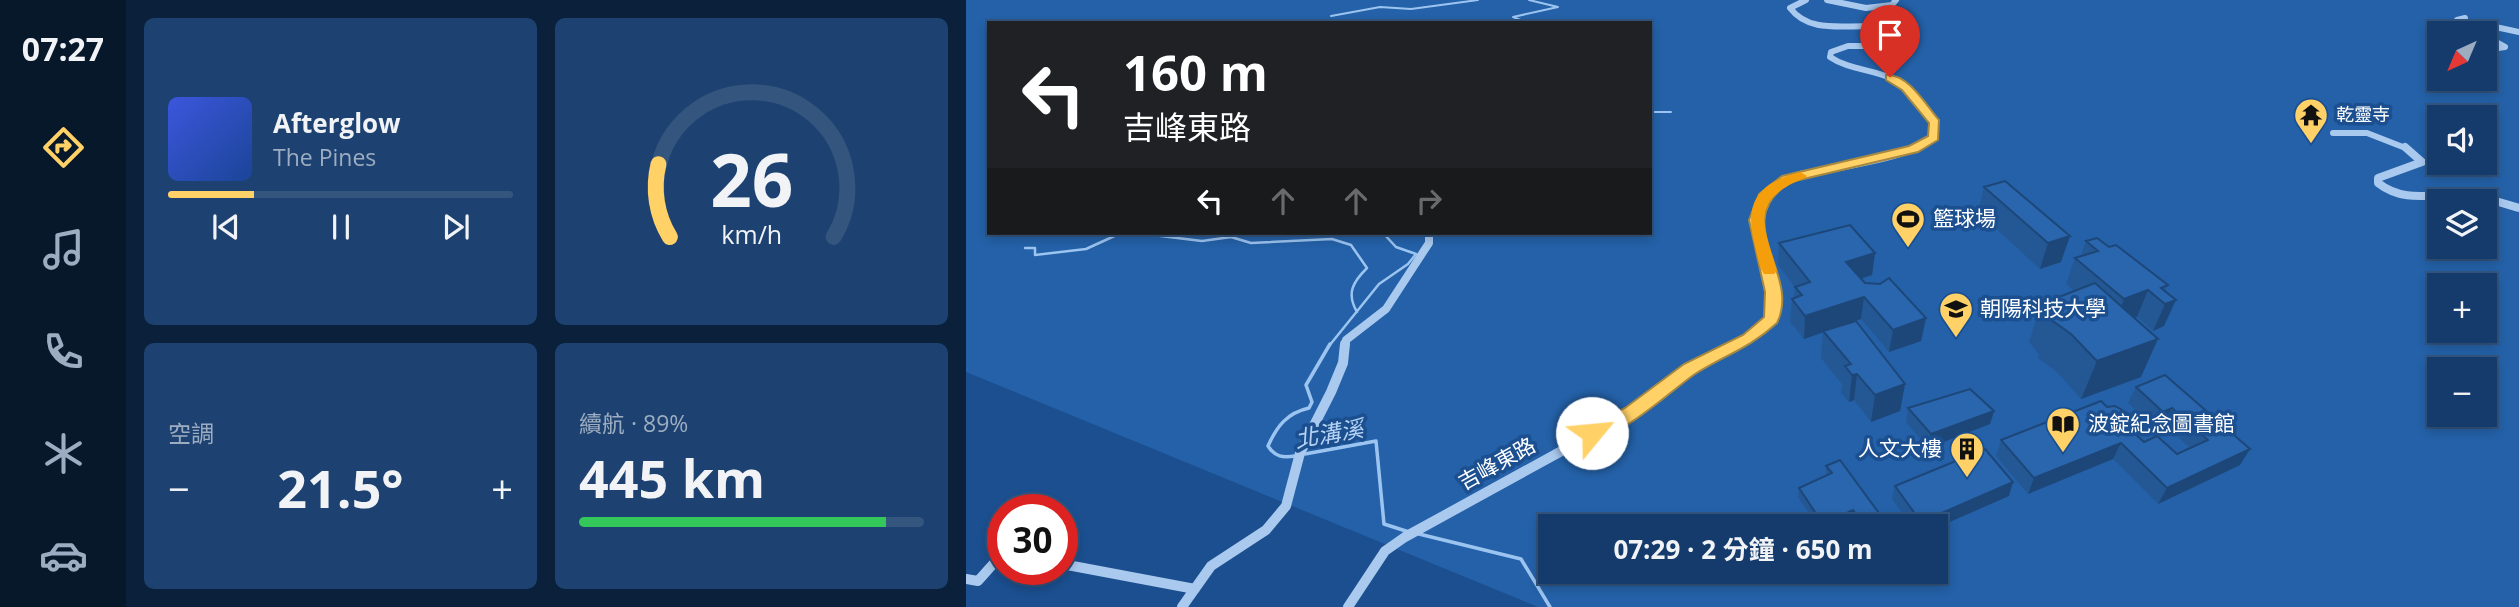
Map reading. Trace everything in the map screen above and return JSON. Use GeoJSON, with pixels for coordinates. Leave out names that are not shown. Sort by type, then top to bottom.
{"type":"FeatureCollection","features":[{"type":"Feature","properties":{"kind":"street","name":"吉峰東路"},"geometry":{"type":"LineString","coordinates":[[1348,607],[1385,551],[1631,413],[1690,369],[1749,339],[1766,326],[1774,313],[1773,292],[1756,220],[1764,197],[1778,184],[1787,179],[1913,149],[1934,138],[1935,123],[1906,88],[1890,77],[1841,64],[1830,57],[1835,49],[1841,47],[1903,46],[1911,39],[1908,35],[1884,26],[1811,24],[1796,17],[1790,8],[1806,0]]}},
{"type":"Feature","properties":{"kind":"street"},"geometry":{"type":"LineString","coordinates":[[1827,0],[1876,8],[1892,5],[1896,0]]}},
{"type":"Feature","properties":{"kind":"street"},"geometry":{"type":"LineString","coordinates":[[2497,29],[2519,32]]}},
{"type":"Feature","properties":{"kind":"street"},"geometry":{"type":"LineString","coordinates":[[2497,43],[2505,47],[2497,50]]}},
{"type":"Feature","properties":{"kind":"street"},"geometry":{"type":"LineString","coordinates":[[2333,133],[2357,129],[2368,132],[2419,158],[2422,162],[2420,165],[2378,178],[2378,183],[2394,194],[2405,198],[2469,195],[2519,208]]}},
{"type":"Feature","properties":{"kind":"street"},"geometry":{"type":"LineString","coordinates":[[1182,607],[1210,566],[1266,530],[1286,506],[1299,456],[1343,363],[1346,340],[1386,309],[1429,243],[1429,235]]}},
{"type":"Feature","properties":{"kind":"street"},"geometry":{"type":"LineString","coordinates":[[1078,567],[1195,589]]}},
{"type":"Feature","properties":{"kind":"street"},"geometry":{"type":"LineString","coordinates":[[966,579],[978,580],[987,570]]}},
{"type":"Feature","properties":{"kind":"shaded area"},"geometry":{"type":"Polygon","coordinates":[[[966,0],[2519,0],[2519,607],[1538,607],[966,372],[966,0]]]}},
{"type":"Feature","properties":{"kind":"building"},"geometry":{"type":"Polygon","coordinates":[[[2005,181],[2070,236],[2048,243],[1984,187],[2005,181]]]}},
{"type":"Feature","properties":{"kind":"building"},"geometry":{"type":"Polygon","coordinates":[[[1850,225],[1875,253],[1846,262],[1865,283],[1880,284],[1889,278],[1926,318],[1893,330],[1864,297],[1805,316],[1792,299],[1802,295],[1795,287],[1810,282],[1779,243],[1850,225]]]}},
{"type":"Feature","properties":{"kind":"building"},"geometry":{"type":"Polygon","coordinates":[[[2097,238],[2109,247],[2116,245],[2168,285],[2161,288],[2176,300],[2165,304],[2148,290],[2124,299],[2075,258],[2098,251],[2086,241],[2097,238]]]}},
{"type":"Feature","properties":{"kind":"building"},"geometry":{"type":"Polygon","coordinates":[[[2095,283],[2158,339],[2097,361],[2071,334],[2050,319],[2053,318],[2041,304],[2095,283]]]}},
{"type":"Feature","properties":{"kind":"building"},"geometry":{"type":"Polygon","coordinates":[[[1856,321],[1905,384],[1875,395],[1857,374],[1852,375],[1845,366],[1851,364],[1823,331],[1856,321]]]}},
{"type":"Feature","properties":{"kind":"building"},"geometry":{"type":"Polygon","coordinates":[[[2165,375],[2250,449],[2167,488],[2121,443],[2034,478],[2001,440],[2101,401],[2107,407],[2115,406],[2129,414],[2134,420],[2130,429],[2144,442],[2157,436],[2177,454],[2208,440],[2172,408],[2163,412],[2136,387],[2165,375]]]}},
{"type":"Feature","properties":{"kind":"building"},"geometry":{"type":"Polygon","coordinates":[[[1970,389],[1994,411],[1931,434],[1908,408],[1970,389]]]}},
{"type":"Feature","properties":{"kind":"building","name":"人文大樓"},"geometry":{"type":"Polygon","coordinates":[[[1985,449],[2013,482],[1939,514],[1915,514],[1895,486],[1985,449]]]}},
{"type":"Feature","properties":{"kind":"building"},"geometry":{"type":"Polygon","coordinates":[[[1840,460],[1880,514],[1856,514],[1853,510],[1844,514],[1816,514],[1799,488],[1832,473],[1826,466],[1840,460]]]}},
{"type":"Feature","properties":{"kind":"waterway"},"geometry":{"type":"LineString","coordinates":[[1331,16],[1380,7],[1411,9],[1478,0]]}},
{"type":"Feature","properties":{"kind":"waterway"},"geometry":{"type":"LineString","coordinates":[[1523,21],[1513,17],[1558,7],[1529,0]]}},
{"type":"Feature","properties":{"kind":"waterway"},"geometry":{"type":"LineString","coordinates":[[1652,112],[1671,112]]}},
{"type":"Feature","properties":{"kind":"waterway"},"geometry":{"type":"LineString","coordinates":[[1025,248],[1035,248],[1035,255],[1086,249],[1117,235]]}},
{"type":"Feature","properties":{"kind":"waterway"},"geometry":{"type":"LineString","coordinates":[[1152,235],[1202,241],[1231,237],[1251,243],[1332,239],[1351,245],[1367,268],[1353,288],[1352,299],[1357,312]]}},
{"type":"Feature","properties":{"kind":"waterway","name":"北溝溪"},"geometry":{"type":"LineString","coordinates":[[1357,312],[1379,284],[1408,264],[1416,254],[1396,247],[1385,235]]}},
{"type":"Feature","properties":{"kind":"waterway","name":"北溝溪"},"geometry":{"type":"LineString","coordinates":[[1329,346],[1357,312]]}},
{"type":"Feature","properties":{"kind":"waterway","name":"北溝溪"},"geometry":{"type":"LineString","coordinates":[[1295,456],[1280,456],[1268,446],[1284,421],[1309,408],[1312,402],[1306,385],[1330,344]]}},
{"type":"Feature","properties":{"kind":"waterway","name":"北溝溪"},"geometry":{"type":"LineString","coordinates":[[1305,454],[1376,441],[1384,524],[1409,532]]}},
{"type":"Feature","properties":{"kind":"waterway","name":"北溝溪"},"geometry":{"type":"LineString","coordinates":[[1419,534],[1521,559],[1550,607]]}},
{"type":"Feature","properties":{"kind":"slow traffic"},"geometry":{"type":"LineString","coordinates":[[1769,271],[1756,220],[1757,210],[1764,197],[1778,184],[1800,176]]}},
{"type":"Feature","properties":{"kind":"place","name":"乾靈寺"},"geometry":{"type":"Point","coordinates":[2311,145]}},
{"type":"Feature","properties":{"kind":"place","name":"籃球場"},"geometry":{"type":"Point","coordinates":[1908,249]}},
{"type":"Feature","properties":{"kind":"place","name":"朝陽科技大學"},"geometry":{"type":"Point","coordinates":[1956,339]}},
{"type":"Feature","properties":{"kind":"place","name":"波錠紀念圖書館"},"geometry":{"type":"Point","coordinates":[2063,454]}},
{"type":"Feature","properties":{"kind":"place","name":"人文大樓"},"geometry":{"type":"Point","coordinates":[1967,479]}},
{"type":"Feature","properties":{"kind":"route"},"geometry":{"type":"LineString","coordinates":[[1592,433],[1631,413],[1690,369],[1749,339],[1772,319],[1773,292],[1756,220],[1757,210],[1764,197],[1778,184],[1787,179],[1913,149],[1934,138],[1937,130],[1935,123],[1915,96],[1890,77]]}}]}
